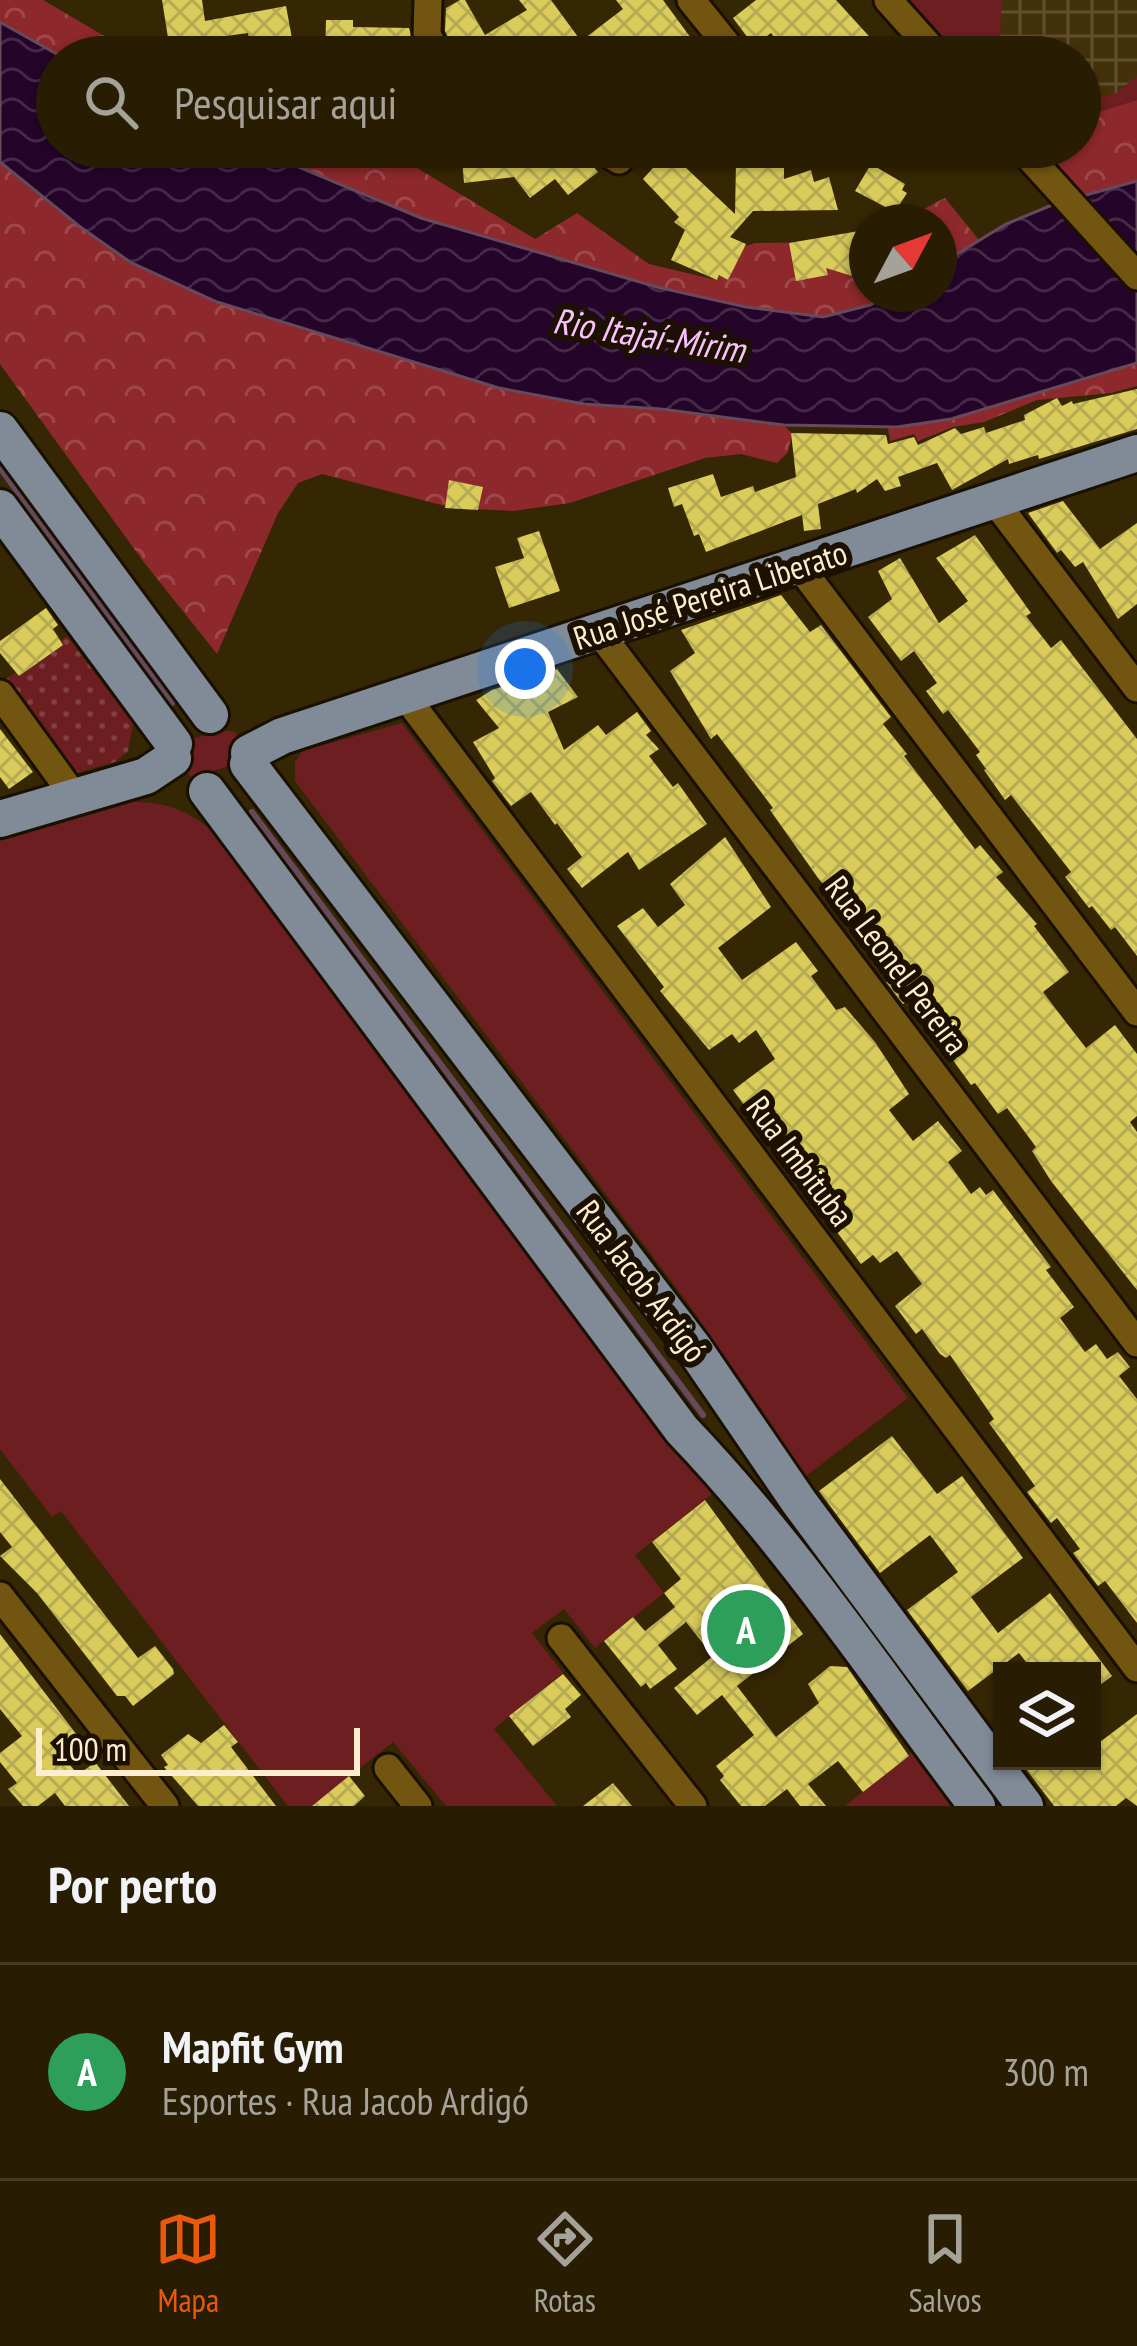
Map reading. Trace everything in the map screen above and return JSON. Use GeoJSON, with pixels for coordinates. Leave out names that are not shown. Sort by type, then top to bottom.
{"type":"FeatureCollection","features":[{"type":"Feature","properties":{"kind":"main road","name":"Rua Jacob Ardigó"},"geometry":{"type":"LineString","coordinates":[[0,430],[693,1347],[799,1502],[1025,1806]]}},
{"type":"Feature","properties":{"kind":"main road","name":"Rua José Pereira Liberato"},"geometry":{"type":"LineString","coordinates":[[237,740],[282,736],[406,697],[1137,453]]}},
{"type":"Feature","properties":{"kind":"main road","name":"Rua Jacob Ardigó"},"geometry":{"type":"LineString","coordinates":[[0,508],[177,770],[682,1430],[767,1527],[977,1806]]}},
{"type":"Feature","properties":{"kind":"main road"},"geometry":{"type":"LineString","coordinates":[[0,819],[177,770],[236,782],[237,740],[183,727],[177,770]]}},
{"type":"Feature","properties":{"kind":"street"},"geometry":{"type":"LineString","coordinates":[[428,0],[428,36]]}},
{"type":"Feature","properties":{"kind":"street"},"geometry":{"type":"LineString","coordinates":[[691,0],[719,36]]}},
{"type":"Feature","properties":{"kind":"street"},"geometry":{"type":"LineString","coordinates":[[888,0],[920,36]]}},
{"type":"Feature","properties":{"kind":"street"},"geometry":{"type":"LineString","coordinates":[[1039,168],[1137,276]]}},
{"type":"Feature","properties":{"kind":"street"},"geometry":{"type":"LineString","coordinates":[[994,499],[1137,688]]}},
{"type":"Feature","properties":{"kind":"street"},"geometry":{"type":"LineString","coordinates":[[799,566],[1137,1012]]}},
{"type":"Feature","properties":{"kind":"street","name":"Rua Leonel Pereira"},"geometry":{"type":"LineString","coordinates":[[599,632],[1137,1343]]}},
{"type":"Feature","properties":{"kind":"street"},"geometry":{"type":"LineString","coordinates":[[0,694],[74,796]]}},
{"type":"Feature","properties":{"kind":"street","name":"Rua Imbituba"},"geometry":{"type":"LineString","coordinates":[[406,697],[1137,1669]]}},
{"type":"Feature","properties":{"kind":"street"},"geometry":{"type":"LineString","coordinates":[[0,1596],[164,1806]]}},
{"type":"Feature","properties":{"kind":"street"},"geometry":{"type":"LineString","coordinates":[[561,1638],[693,1806]]}},
{"type":"Feature","properties":{"kind":"street"},"geometry":{"type":"LineString","coordinates":[[388,1768],[418,1806]]}},
{"type":"Feature","properties":{"kind":"shaded area"},"geometry":{"type":"Polygon","coordinates":[[[909,0],[1137,0],[1137,100],[1101,111],[1101,36],[941,36],[909,0]]]}},
{"type":"Feature","properties":{"kind":"shaded area"},"geometry":{"type":"Polygon","coordinates":[[[909,0],[1002,0],[1001,36],[941,36],[909,0]]]}},
{"type":"Feature","properties":{"kind":"shaded area"},"geometry":{"type":"Polygon","coordinates":[[[1137,76],[1137,100],[1101,111],[1101,97],[1116,93],[1137,76]]]}},
{"type":"Feature","properties":{"kind":"shaded area"},"geometry":{"type":"Polygon","coordinates":[[[67,636],[133,723],[128,751],[115,762],[72,774],[2,682],[67,636]]]}},
{"type":"Feature","properties":{"kind":"shaded area"},"geometry":{"type":"Polygon","coordinates":[[[402,723],[908,1398],[806,1476],[687,1302],[295,781],[295,762],[302,751],[402,723]]]}},
{"type":"Feature","properties":{"kind":"shaded area"},"geometry":{"type":"Polygon","coordinates":[[[234,731],[240,739],[233,765],[192,777],[187,773],[185,740],[234,731]]]}},
{"type":"Feature","properties":{"kind":"shaded area"},"geometry":{"type":"Polygon","coordinates":[[[133,802],[174,808],[210,829],[664,1431],[718,1489],[635,1555],[664,1593],[595,1648],[564,1609],[532,1633],[563,1673],[494,1729],[557,1806],[446,1806],[393,1742],[312,1806],[288,1806],[61,1511],[52,1517],[0,1449],[0,841],[133,802]]]}},
{"type":"Feature","properties":{"kind":"shaded area"},"geometry":{"type":"Polygon","coordinates":[[[916,1749],[959,1806],[845,1806],[916,1749]]]}},
{"type":"Feature","properties":{"kind":"green space"},"geometry":{"type":"Polygon","coordinates":[[[0,0],[43,0],[104,36],[36,36],[36,42],[0,22],[0,0]]]}},
{"type":"Feature","properties":{"kind":"green space"},"geometry":{"type":"Polygon","coordinates":[[[1137,100],[1137,181],[1083,196],[1057,168],[1101,168],[1101,111],[1137,100]]]}},
{"type":"Feature","properties":{"kind":"green space"},"geometry":{"type":"Polygon","coordinates":[[[0,162],[130,262],[217,302],[499,388],[584,404],[784,425],[792,434],[788,452],[777,463],[741,454],[705,458],[570,503],[513,511],[453,508],[322,474],[298,483],[278,513],[217,654],[0,364],[0,162]]]}},
{"type":"Feature","properties":{"kind":"green space"},"geometry":{"type":"Polygon","coordinates":[[[301,168],[417,168],[535,239],[577,213],[649,264],[717,280],[734,250],[755,243],[830,242],[849,237],[849,310],[823,317],[746,307],[657,287],[421,218],[301,168]]]}},
{"type":"Feature","properties":{"kind":"green space"},"geometry":{"type":"Polygon","coordinates":[[[957,213],[979,240],[957,254],[957,213]]]}},
{"type":"Feature","properties":{"kind":"green space"},"geometry":{"type":"Polygon","coordinates":[[[1137,363],[1137,386],[1037,400],[918,441],[914,434],[890,441],[888,428],[951,419],[1137,363]]]}},
{"type":"Feature","properties":{"kind":"water","name":"Rio Itajaí-Mirim"},"geometry":{"type":"Polygon","coordinates":[[[0,22],[36,42],[36,168],[301,168],[421,218],[657,287],[746,307],[823,317],[849,310],[957,312],[957,254],[1006,224],[1057,203],[1137,181],[1137,363],[951,419],[897,427],[784,425],[584,404],[499,388],[217,302],[130,262],[0,162],[0,22]]]}},
{"type":"Feature","properties":{"kind":"building"},"geometry":{"type":"Polygon","coordinates":[[[162,0],[202,0],[205,21],[286,6],[292,36],[248,33],[168,36],[162,0]]]}},
{"type":"Feature","properties":{"kind":"building"},"geometry":{"type":"Polygon","coordinates":[[[465,0],[485,35],[527,10],[519,0],[551,0],[577,36],[447,36],[446,8],[465,0]]]}},
{"type":"Feature","properties":{"kind":"building"},"geometry":{"type":"Polygon","coordinates":[[[616,0],[663,0],[689,36],[588,36],[623,9],[616,0]]]}},
{"type":"Feature","properties":{"kind":"building"},"geometry":{"type":"Polygon","coordinates":[[[756,0],[836,0],[869,36],[746,36],[733,18],[756,0]]]}},
{"type":"Feature","properties":{"kind":"building"},"geometry":{"type":"Polygon","coordinates":[[[326,20],[353,20],[353,27],[409,28],[411,36],[326,36],[326,20]]]}},
{"type":"Feature","properties":{"kind":"building"},"geometry":{"type":"Polygon","coordinates":[[[463,168],[595,168],[598,172],[568,195],[555,179],[530,198],[514,177],[464,183],[463,168]]]}},
{"type":"Feature","properties":{"kind":"building"},"geometry":{"type":"Polygon","coordinates":[[[653,168],[686,168],[735,214],[736,168],[784,168],[784,179],[811,170],[814,182],[829,177],[838,210],[753,211],[730,237],[746,244],[728,280],[719,275],[717,280],[671,260],[685,230],[674,222],[679,217],[643,179],[653,168]]]}},
{"type":"Feature","properties":{"kind":"building"},"geometry":{"type":"Polygon","coordinates":[[[869,168],[878,168],[905,184],[902,190],[907,193],[900,204],[880,204],[855,191],[869,168]]]}},
{"type":"Feature","properties":{"kind":"building"},"geometry":{"type":"Polygon","coordinates":[[[849,233],[849,275],[826,268],[828,275],[796,281],[789,243],[849,233]]]}},
{"type":"Feature","properties":{"kind":"building"},"geometry":{"type":"Polygon","coordinates":[[[1137,389],[1137,429],[1039,459],[1038,455],[1009,464],[1008,459],[952,490],[937,463],[898,477],[901,486],[885,491],[877,479],[857,493],[856,489],[818,504],[821,529],[804,531],[802,515],[706,552],[682,504],[674,507],[668,488],[713,474],[721,497],[753,486],[755,492],[796,477],[791,433],[886,435],[888,444],[914,437],[918,445],[955,428],[961,434],[984,427],[986,433],[1025,420],[1024,415],[1057,398],[1062,406],[1137,389]]]}},
{"type":"Feature","properties":{"kind":"building"},"geometry":{"type":"Polygon","coordinates":[[[449,480],[483,487],[478,510],[445,508],[449,480]]]}},
{"type":"Feature","properties":{"kind":"building"},"geometry":{"type":"Polygon","coordinates":[[[1063,501],[1100,549],[1137,523],[1137,604],[1118,619],[1083,562],[1075,567],[1061,550],[1057,553],[1028,513],[1063,501]]]}},
{"type":"Feature","properties":{"kind":"building"},"geometry":{"type":"Polygon","coordinates":[[[539,531],[560,591],[509,608],[495,567],[524,558],[517,538],[539,531]]]}},
{"type":"Feature","properties":{"kind":"building"},"geometry":{"type":"Polygon","coordinates":[[[975,535],[1051,648],[1061,640],[1137,739],[1137,956],[1115,927],[1111,930],[1089,908],[1065,877],[1071,872],[1011,795],[1005,800],[976,755],[980,752],[948,710],[943,714],[926,691],[937,683],[914,651],[901,661],[868,617],[892,599],[878,571],[900,558],[939,623],[968,601],[936,558],[975,535]]]}},
{"type":"Feature","properties":{"kind":"building"},"geometry":{"type":"Polygon","coordinates":[[[781,595],[810,632],[821,625],[891,717],[883,724],[907,754],[904,756],[975,849],[980,845],[1003,872],[996,877],[1037,924],[1034,926],[1069,972],[1043,992],[1086,1048],[1115,1025],[1137,1054],[1137,1116],[1130,1122],[1137,1132],[1137,1290],[1051,1181],[1032,1151],[1036,1147],[1007,1108],[998,1114],[975,1083],[971,1085],[931,1030],[938,1025],[914,995],[903,1004],[886,982],[891,978],[864,942],[868,935],[834,889],[830,892],[818,878],[717,734],[711,739],[670,671],[695,653],[681,630],[781,595]]]}},
{"type":"Feature","properties":{"kind":"building"},"geometry":{"type":"Polygon","coordinates":[[[46,608],[58,625],[53,629],[63,645],[19,676],[0,653],[0,641],[46,608]]]}},
{"type":"Feature","properties":{"kind":"building"},"geometry":{"type":"Polygon","coordinates":[[[557,669],[578,697],[548,712],[564,750],[598,725],[606,735],[637,712],[651,731],[646,735],[659,749],[649,756],[673,787],[678,783],[707,824],[639,870],[628,852],[582,888],[567,869],[582,857],[557,823],[531,792],[511,806],[473,742],[499,728],[476,700],[492,690],[557,669]]]}},
{"type":"Feature","properties":{"kind":"building"},"geometry":{"type":"Polygon","coordinates":[[[0,729],[33,772],[9,789],[0,777],[0,729]]]}},
{"type":"Feature","properties":{"kind":"building"},"geometry":{"type":"Polygon","coordinates":[[[725,837],[771,907],[718,948],[742,980],[796,942],[818,971],[811,976],[836,1010],[845,1007],[909,1094],[889,1110],[913,1141],[938,1121],[962,1151],[948,1162],[971,1194],[980,1187],[986,1195],[993,1190],[1051,1267],[1046,1270],[1074,1307],[1060,1318],[1085,1352],[1096,1344],[1107,1359],[1118,1352],[1130,1367],[1119,1376],[1137,1399],[1137,1623],[1105,1581],[1098,1586],[1073,1553],[1080,1549],[1057,1518],[1051,1523],[1027,1492],[1035,1486],[989,1423],[994,1419],[950,1355],[940,1354],[922,1329],[916,1334],[895,1306],[922,1284],[897,1251],[880,1263],[873,1255],[861,1264],[797,1179],[813,1167],[790,1136],[776,1146],[747,1119],[752,1116],[733,1090],[775,1059],[756,1030],[739,1043],[732,1034],[709,1050],[660,991],[664,987],[617,926],[643,908],[658,927],[685,905],[670,884],[725,837]]]}},
{"type":"Feature","properties":{"kind":"building"},"geometry":{"type":"Polygon","coordinates":[[[892,1436],[937,1494],[962,1476],[1023,1558],[971,1597],[998,1633],[1050,1593],[1112,1676],[1101,1684],[1101,1662],[1026,1662],[1019,1653],[1007,1662],[993,1662],[993,1672],[968,1691],[907,1610],[958,1572],[930,1535],[880,1573],[819,1491],[892,1436]]]}},
{"type":"Feature","properties":{"kind":"building"},"geometry":{"type":"Polygon","coordinates":[[[0,1479],[138,1658],[155,1646],[173,1669],[174,1674],[133,1706],[125,1696],[117,1696],[37,1593],[0,1556],[12,1547],[0,1532],[0,1479]]]}},
{"type":"Feature","properties":{"kind":"building"},"geometry":{"type":"Polygon","coordinates":[[[705,1500],[803,1634],[737,1686],[776,1737],[819,1703],[808,1684],[830,1666],[847,1667],[909,1756],[863,1792],[838,1761],[808,1784],[826,1806],[800,1806],[787,1789],[765,1806],[741,1806],[720,1780],[724,1776],[716,1766],[754,1735],[722,1695],[697,1715],[674,1688],[713,1656],[686,1622],[658,1645],[677,1669],[650,1689],[646,1683],[641,1687],[604,1641],[633,1617],[645,1631],[675,1607],[664,1593],[681,1579],[652,1542],[705,1500]]]}},
{"type":"Feature","properties":{"kind":"building"},"geometry":{"type":"Polygon","coordinates":[[[0,1634],[77,1735],[58,1750],[78,1775],[95,1762],[129,1806],[65,1806],[55,1793],[38,1806],[23,1806],[8,1789],[17,1783],[0,1762],[0,1753],[22,1736],[0,1709],[0,1634]]]}},
{"type":"Feature","properties":{"kind":"building"},"geometry":{"type":"Polygon","coordinates":[[[563,1674],[581,1695],[565,1709],[571,1717],[533,1746],[509,1716],[563,1674]]]}},
{"type":"Feature","properties":{"kind":"building"},"geometry":{"type":"Polygon","coordinates":[[[1137,1714],[1137,1806],[1126,1798],[1116,1806],[1054,1806],[1027,1770],[1101,1770],[1101,1741],[1137,1714]]]}},
{"type":"Feature","properties":{"kind":"building"},"geometry":{"type":"Polygon","coordinates":[[[224,1725],[238,1742],[231,1747],[276,1806],[198,1806],[164,1767],[168,1765],[161,1755],[188,1734],[201,1743],[224,1725]]]}},
{"type":"Feature","properties":{"kind":"building"},"geometry":{"type":"Polygon","coordinates":[[[349,1776],[365,1796],[354,1806],[312,1806],[349,1776]]]}},
{"type":"Feature","properties":{"kind":"building"},"geometry":{"type":"Polygon","coordinates":[[[613,1783],[632,1806],[583,1806],[613,1783]]]}},
{"type":"Feature","properties":{"kind":"waterway"},"geometry":{"type":"LineString","coordinates":[[0,468],[172,703]]}},
{"type":"Feature","properties":{"kind":"waterway"},"geometry":{"type":"LineString","coordinates":[[252,812],[703,1415]]}},
{"type":"Feature","properties":{"kind":"place","name":"Mapfit Gym"},"geometry":{"type":"Point","coordinates":[746,1629]}}]}
